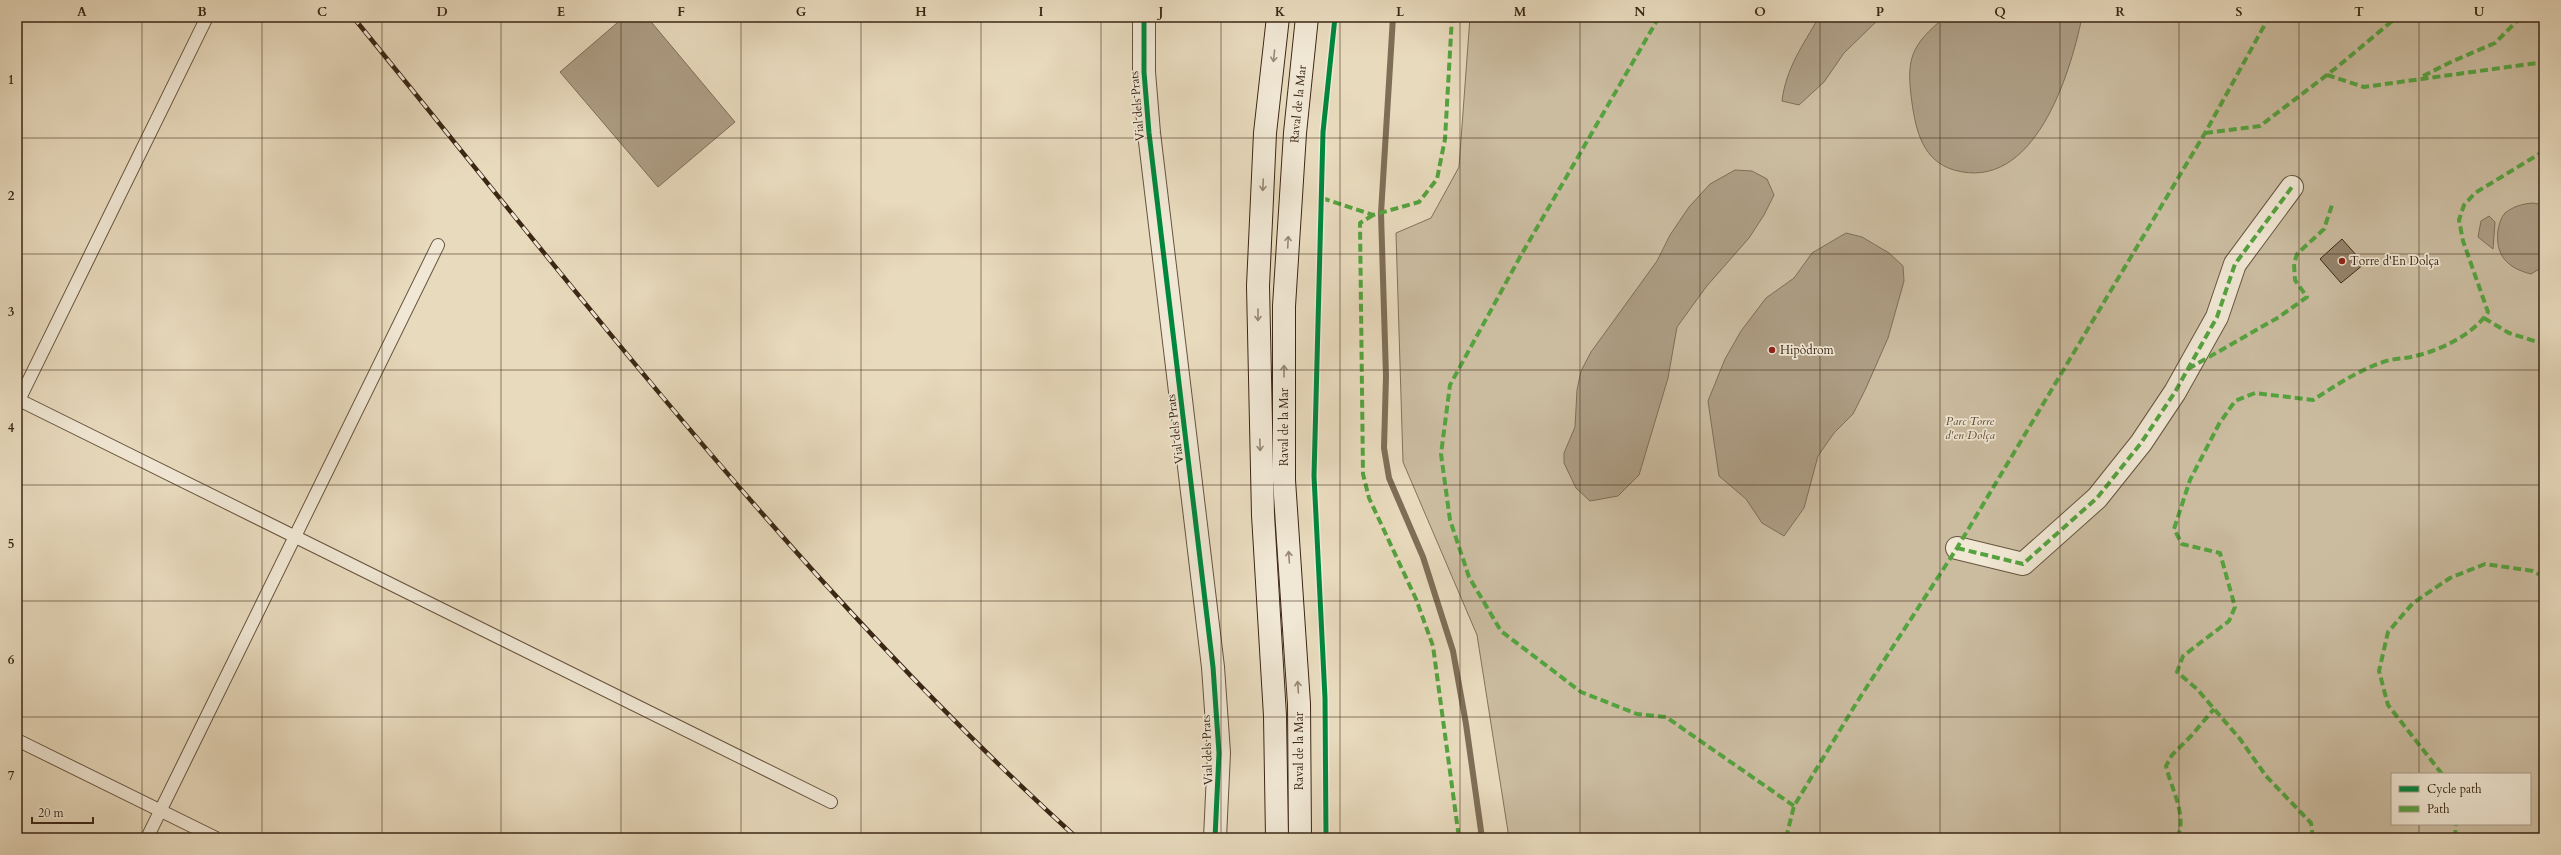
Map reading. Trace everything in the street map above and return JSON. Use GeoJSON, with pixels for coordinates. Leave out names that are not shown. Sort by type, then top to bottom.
{"type":"FeatureCollection","features":[{"type":"Feature","properties":{"kind":"street","name":"Vial dels Prats"},"geometry":{"type":"LineString","coordinates":[[1144,17],[1144,72],[1149,133],[1213,667],[1219,753],[1215,838]]}},
{"type":"Feature","properties":{"kind":"street","name":"Raval de la Mar"},"geometry":{"type":"LineString","coordinates":[[1277,838],[1275,716],[1262,483],[1258,286],[1266,133],[1278,17]]}},
{"type":"Feature","properties":{"kind":"street","name":"Raval de la Mar"},"geometry":{"type":"LineString","coordinates":[[1300,838],[1299,704],[1284,480],[1284,306],[1295,133],[1307,17]]}},
{"type":"Feature","properties":{"kind":"street"},"geometry":{"type":"LineString","coordinates":[[1957,548],[2023,564],[2097,498],[2141,443],[2175,392],[2217,317],[2235,264],[2292,187]]}},
{"type":"Feature","properties":{"kind":"lane"},"geometry":{"type":"LineString","coordinates":[[207,17],[18,400],[830,802]]}},
{"type":"Feature","properties":{"kind":"lane"},"geometry":{"type":"LineString","coordinates":[[147,838],[438,245]]}},
{"type":"Feature","properties":{"kind":"lane"},"geometry":{"type":"LineString","coordinates":[[17,740],[216,838]]}},
{"type":"Feature","properties":{"kind":"green space","name":"Parc Torre d'en Dolça"},"geometry":{"type":"Polygon","coordinates":[[[1470,17],[2544,17],[2544,838],[1509,838],[1477,635],[1403,462],[1396,233],[1431,218],[1459,167],[1470,17]]]}},
{"type":"Feature","properties":{"kind":"shaded area"},"geometry":{"type":"Polygon","coordinates":[[[624,17],[647,17],[735,122],[658,187],[560,72],[624,17]]]}},
{"type":"Feature","properties":{"kind":"shaded area"},"geometry":{"type":"Polygon","coordinates":[[[1819,17],[1881,17],[1844,53],[1824,82],[1799,105],[1782,101],[1791,67],[1819,17]]]}},
{"type":"Feature","properties":{"kind":"shaded area"},"geometry":{"type":"Polygon","coordinates":[[[1945,17],[2082,17],[2068,69],[2044,124],[2026,147],[2006,164],[1982,172],[1954,170],[1943,166],[1928,152],[1923,144],[1916,124],[1910,88],[1913,54],[1924,36],[1945,17]]]}},
{"type":"Feature","properties":{"kind":"shaded area"},"geometry":{"type":"Polygon","coordinates":[[[1735,170],[1752,171],[1767,179],[1774,195],[1764,215],[1749,238],[1706,287],[1677,327],[1668,378],[1639,475],[1618,496],[1590,501],[1576,488],[1564,463],[1564,453],[1575,427],[1577,390],[1581,371],[1591,352],[1657,261],[1670,235],[1689,207],[1710,184],[1735,170]]]}},
{"type":"Feature","properties":{"kind":"shaded area"},"geometry":{"type":"Polygon","coordinates":[[[2533,203],[2544,205],[2544,266],[2531,274],[2515,268],[2504,259],[2499,247],[2498,230],[2502,217],[2505,213],[2518,206],[2533,203]]]}},
{"type":"Feature","properties":{"kind":"shaded area"},"geometry":{"type":"Polygon","coordinates":[[[2489,216],[2495,222],[2493,249],[2478,237],[2481,221],[2489,216]]]}},
{"type":"Feature","properties":{"kind":"shaded area"},"geometry":{"type":"Polygon","coordinates":[[[1846,233],[1862,237],[1889,253],[1903,266],[1904,281],[1888,338],[1866,388],[1853,414],[1834,433],[1818,456],[1804,508],[1784,536],[1762,523],[1746,499],[1719,476],[1708,401],[1725,359],[1741,331],[1766,298],[1794,278],[1812,253],[1846,233]]]}},
{"type":"Feature","properties":{"kind":"building","name":"Torre d'En Dolça"},"geometry":{"type":"Polygon","coordinates":[[[2342,239],[2364,264],[2341,283],[2320,259],[2342,239]]]}},
{"type":"Feature","properties":{"kind":"waterway"},"geometry":{"type":"LineString","coordinates":[[1393,17],[1381,213],[1386,376],[1384,448],[1389,478],[1423,557],[1453,651],[1466,724],[1482,838]]}},
{"type":"Feature","properties":{"kind":"railway"},"geometry":{"type":"LineString","coordinates":[[353,17],[612,336],[790,545],[882,646],[978,744],[1077,838]]}},
{"type":"Feature","properties":{"kind":"marked path"},"geometry":{"type":"LineString","coordinates":[[1322,198],[1373,215],[1419,202],[1437,179],[1445,139],[1452,17]]}},
{"type":"Feature","properties":{"kind":"marked path"},"geometry":{"type":"LineString","coordinates":[[1659,17],[1520,257],[1450,385],[1441,454],[1450,520],[1469,577],[1501,631],[1581,692],[1637,714],[1666,717],[1794,806]]}},
{"type":"Feature","properties":{"kind":"marked path"},"geometry":{"type":"LineString","coordinates":[[1786,838],[1794,806],[1857,702],[1957,548],[2205,133],[2269,17]]}},
{"type":"Feature","properties":{"kind":"marked path"},"geometry":{"type":"LineString","coordinates":[[2205,133],[2260,126],[2336,68],[2397,17]]}},
{"type":"Feature","properties":{"kind":"marked path"},"geometry":{"type":"LineString","coordinates":[[2423,76],[2495,43],[2521,17]]}},
{"type":"Feature","properties":{"kind":"marked path"},"geometry":{"type":"LineString","coordinates":[[2327,75],[2364,87],[2544,62]]}},
{"type":"Feature","properties":{"kind":"marked path"},"geometry":{"type":"LineString","coordinates":[[2313,838],[2311,823],[2266,776],[2240,739],[2197,689],[2177,672],[2183,656],[2229,621],[2235,607],[2220,553],[2182,544],[2174,529],[2190,480],[2219,424],[2235,401],[2255,393],[2313,400],[2346,379],[2364,370],[2387,361],[2414,356],[2438,349],[2458,339],[2475,327],[2488,312],[2463,241],[2459,220],[2464,205],[2475,193],[2544,151]]}},
{"type":"Feature","properties":{"kind":"marked path"},"geometry":{"type":"LineString","coordinates":[[1957,548],[2023,564],[2097,498],[2141,443],[2175,392],[2217,317],[2235,264],[2292,187]]}},
{"type":"Feature","properties":{"kind":"marked path"},"geometry":{"type":"LineString","coordinates":[[2188,369],[2279,317],[2307,297],[2295,280],[2294,264],[2297,254],[2324,229],[2333,202]]}},
{"type":"Feature","properties":{"kind":"marked path"},"geometry":{"type":"LineString","coordinates":[[1373,215],[1360,223],[1363,474],[1369,498],[1416,599],[1433,646],[1459,838]]}},
{"type":"Feature","properties":{"kind":"marked path"},"geometry":{"type":"LineString","coordinates":[[2484,318],[2509,333],[2544,344]]}},
{"type":"Feature","properties":{"kind":"marked path"},"geometry":{"type":"LineString","coordinates":[[2441,773],[2388,705],[2379,671],[2388,632],[2413,603],[2450,578],[2485,564],[2533,571],[2544,577]]}},
{"type":"Feature","properties":{"kind":"marked path"},"geometry":{"type":"LineString","coordinates":[[2177,838],[2180,830],[2180,812],[2166,766],[2172,755],[2191,736],[2214,709]]}},
{"type":"Feature","properties":{"kind":"marked path"},"geometry":{"type":"LineString","coordinates":[[2455,838],[2456,825]]}},
{"type":"Feature","properties":{"kind":"cycle path"},"geometry":{"type":"LineString","coordinates":[[1144,17],[1144,72],[1149,133],[1213,667],[1219,753],[1215,838]]}},
{"type":"Feature","properties":{"kind":"cycle path"},"geometry":{"type":"LineString","coordinates":[[1326,838],[1325,698],[1314,476],[1323,132],[1335,17]]}},
{"type":"Feature","properties":{"kind":"place","name":"Torre d'En Dolça"},"geometry":{"type":"Point","coordinates":[2342,261]}},
{"type":"Feature","properties":{"kind":"place","name":"Hipòdrom"},"geometry":{"type":"Point","coordinates":[1772,350]}}]}
